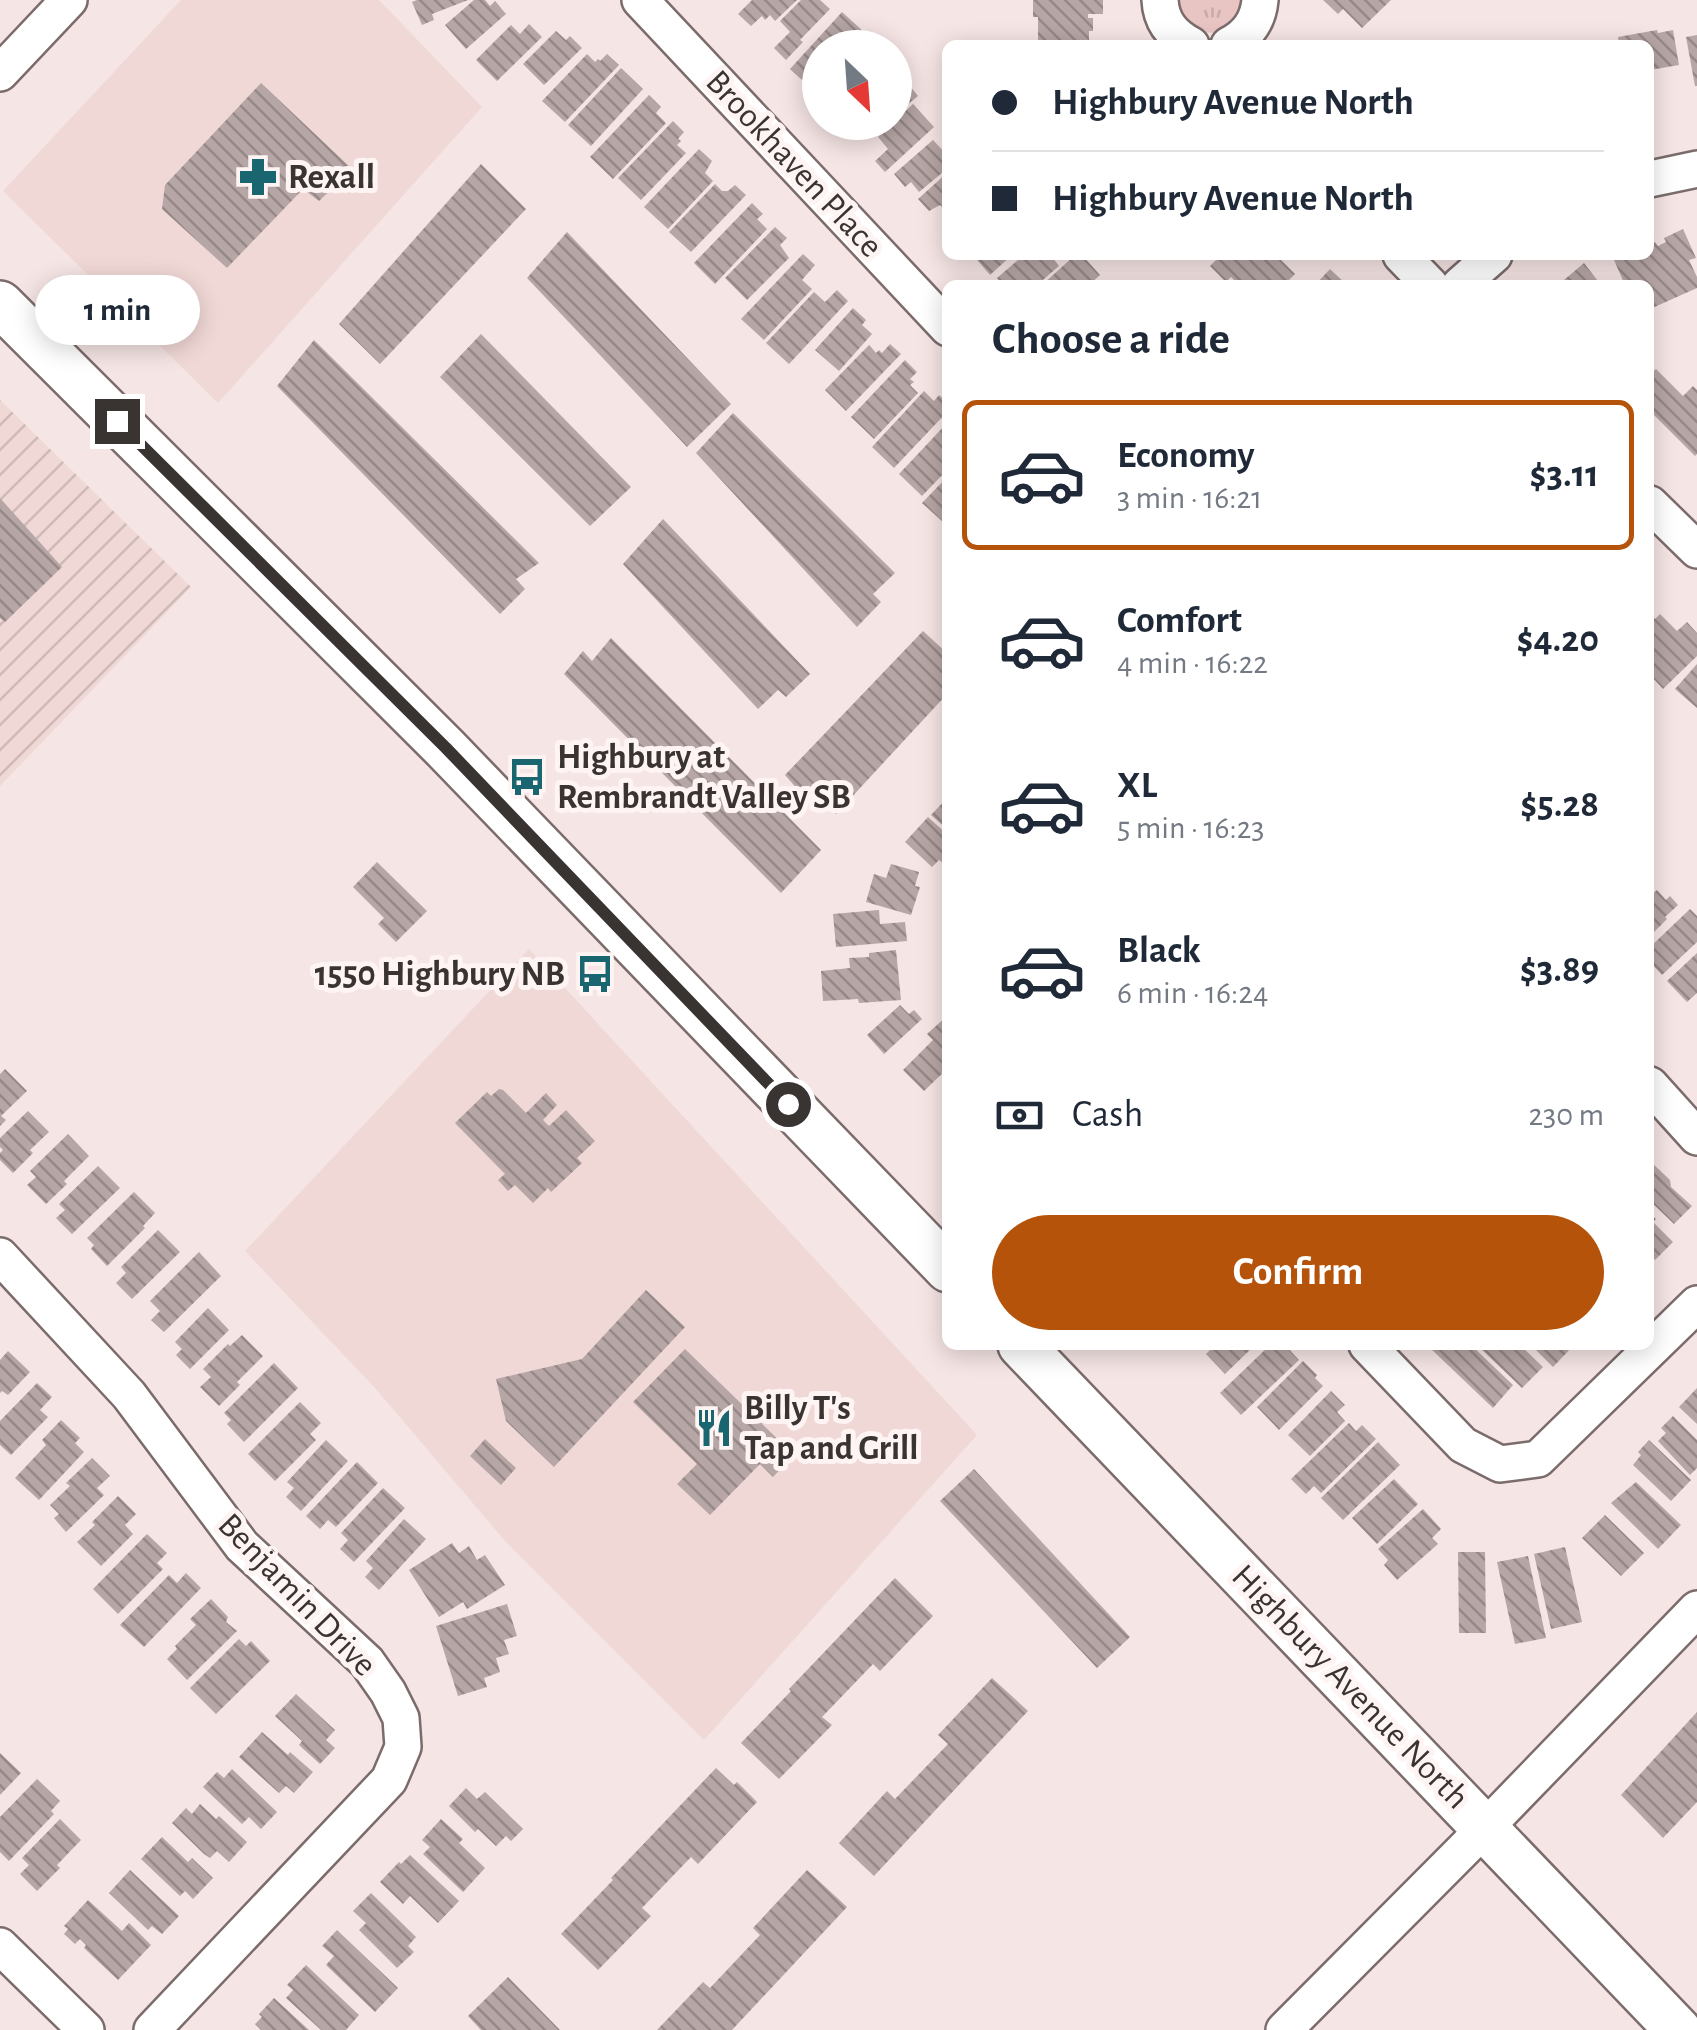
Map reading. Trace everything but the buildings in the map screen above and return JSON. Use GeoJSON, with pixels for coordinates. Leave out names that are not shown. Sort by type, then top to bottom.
{"type":"FeatureCollection","features":[{"type":"Feature","properties":{"kind":"main road"},"geometry":{"type":"LineString","coordinates":[[0,304],[446,748],[942,1263]]}},
{"type":"Feature","properties":{"kind":"main road","name":"Highbury Avenue North"},"geometry":{"type":"LineString","coordinates":[[1025,1350],[1678,2030]]}},
{"type":"Feature","properties":{"kind":"street"},"geometry":{"type":"LineString","coordinates":[[0,72],[69,0]]}},
{"type":"Feature","properties":{"kind":"street","name":"Brookhaven Place"},"geometry":{"type":"LineString","coordinates":[[640,0],[942,322]]}},
{"type":"Feature","properties":{"kind":"street"},"geometry":{"type":"LineString","coordinates":[[1160,0],[1167,26],[1181,40]]}},
{"type":"Feature","properties":{"kind":"street"},"geometry":{"type":"LineString","coordinates":[[1238,40],[1252,26],[1260,0]]}},
{"type":"Feature","properties":{"kind":"street"},"geometry":{"type":"LineString","coordinates":[[1654,178],[1697,169]]}},
{"type":"Feature","properties":{"kind":"street"},"geometry":{"type":"LineString","coordinates":[[1406,260],[1425,280]]}},
{"type":"Feature","properties":{"kind":"street"},"geometry":{"type":"LineString","coordinates":[[1466,280],[1488,260]]}},
{"type":"Feature","properties":{"kind":"street"},"geometry":{"type":"LineString","coordinates":[[1654,508],[1697,550]]}},
{"type":"Feature","properties":{"kind":"street"},"geometry":{"type":"LineString","coordinates":[[1654,1089],[1697,1137]]}},
{"type":"Feature","properties":{"kind":"street","name":"Benjamin Drive"},"geometry":{"type":"LineString","coordinates":[[0,1256],[129,1396],[242,1546],[367,1662],[401,1718],[403,1747],[389,1780],[152,2030]]}},
{"type":"Feature","properties":{"kind":"street"},"geometry":{"type":"LineString","coordinates":[[1654,1346],[1697,1304]]}},
{"type":"Feature","properties":{"kind":"street"},"geometry":{"type":"LineString","coordinates":[[1373,1350],[1463,1446],[1500,1464],[1538,1459],[1650,1350]]}},
{"type":"Feature","properties":{"kind":"street"},"geometry":{"type":"LineString","coordinates":[[1284,2030],[1697,1609]]}},
{"type":"Feature","properties":{"kind":"street"},"geometry":{"type":"LineString","coordinates":[[0,1946],[86,2030]]}},
{"type":"Feature","properties":{"kind":"shaded area"},"geometry":{"type":"Polygon","coordinates":[[[181,0],[379,0],[482,107],[218,403],[3,191],[181,0]]]}},
{"type":"Feature","properties":{"kind":"shaded area"},"geometry":{"type":"Polygon","coordinates":[[[0,400],[191,587],[0,786],[0,400]]]}},
{"type":"Feature","properties":{"kind":"shaded area"},"geometry":{"type":"Polygon","coordinates":[[[529,949],[977,1435],[704,1740],[505,1541],[376,1389],[245,1251],[529,949]]]}},
{"type":"Feature","properties":{"kind":"green space"},"geometry":{"type":"Polygon","coordinates":[[[1177,0],[1242,0],[1230,25],[1210,33],[1190,24],[1177,0]]]}},
{"type":"Feature","properties":{"kind":"place","name":"Rexall"},"geometry":{"type":"Point","coordinates":[258,177]}},
{"type":"Feature","properties":{"kind":"place","name":"Highbury at Rembrandt Valley SB"},"geometry":{"type":"Point","coordinates":[527,777]}},
{"type":"Feature","properties":{"kind":"place","name":"1550 Highbury NB"},"geometry":{"type":"Point","coordinates":[595,974]}},
{"type":"Feature","properties":{"kind":"place","name":"Billy T's Tap and Grill"},"geometry":{"type":"Point","coordinates":[714,1428]}},
{"type":"Feature","properties":{"kind":"route"},"geometry":{"type":"LineString","coordinates":[[117,421],[446,748],[788,1104]]}}]}
